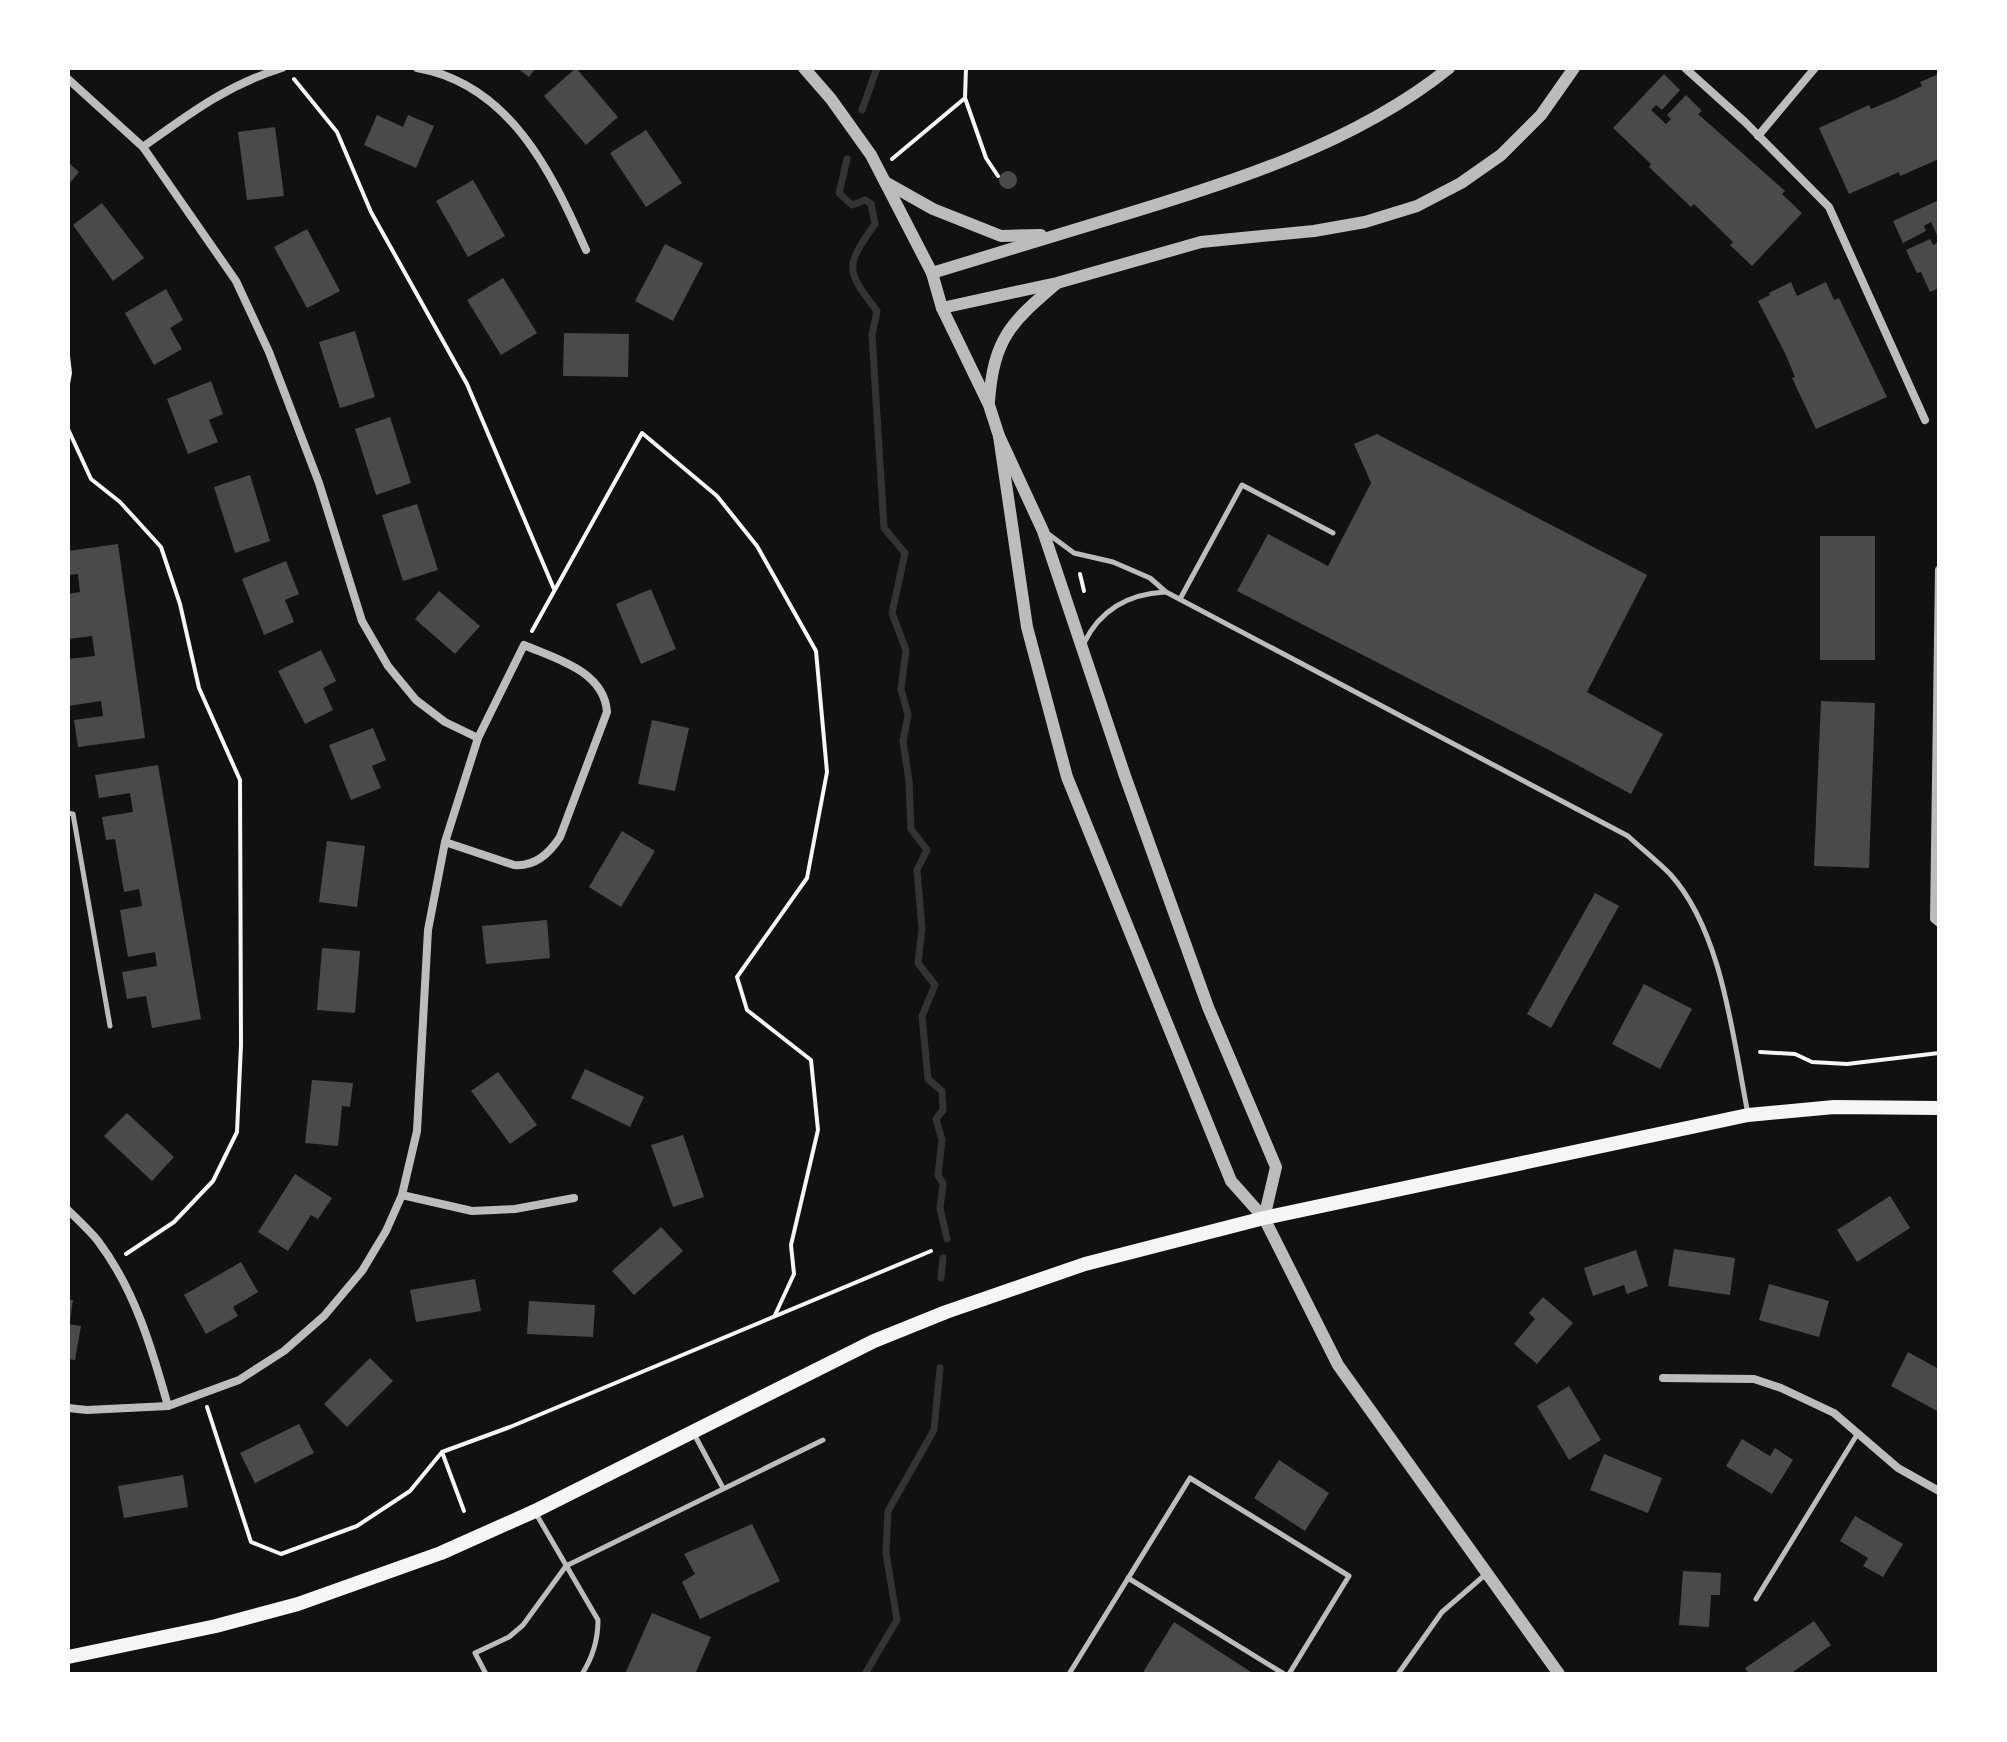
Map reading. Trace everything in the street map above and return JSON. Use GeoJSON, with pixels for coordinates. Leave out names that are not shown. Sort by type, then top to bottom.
{"type":"FeatureCollection","features":[{"type":"Feature","properties":{"kind":"main road"},"geometry":{"type":"LineString","coordinates":[[68,1657],[216,1626],[298,1604],[441,1553],[535,1511],[874,1341],[946,1312],[1085,1264],[1264,1218],[1748,1115],[1834,1107],[1939,1108]]}},
{"type":"Feature","properties":{"kind":"street"},"geometry":{"type":"LineString","coordinates":[[143,147],[208,99],[254,76],[282,68]]}},
{"type":"Feature","properties":{"kind":"street"},"geometry":{"type":"LineString","coordinates":[[417,68],[434,71],[468,86],[502,113],[533,146],[559,189],[586,250]]}},
{"type":"Feature","properties":{"kind":"street"},"geometry":{"type":"LineString","coordinates":[[804,68],[831,99],[871,155],[932,273],[942,308],[989,405],[999,436],[1043,531],[1208,1007],[1276,1167],[1264,1218]]}},
{"type":"Feature","properties":{"kind":"street"},"geometry":{"type":"LineString","coordinates":[[932,273],[1211,189],[1349,130],[1403,100],[1449,68]]}},
{"type":"Feature","properties":{"kind":"street"},"geometry":{"type":"LineString","coordinates":[[942,308],[1057,283],[1201,242],[1314,231],[1365,222],[1417,206],[1461,183],[1501,155],[1541,115],[1574,68]]}},
{"type":"Feature","properties":{"kind":"street"},"geometry":{"type":"LineString","coordinates":[[1685,68],[1829,207],[1925,420]]}},
{"type":"Feature","properties":{"kind":"street"},"geometry":{"type":"LineString","coordinates":[[1758,136],[1815,68]]}},
{"type":"Feature","properties":{"kind":"street"},"geometry":{"type":"LineString","coordinates":[[68,79],[143,147],[236,281],[269,352],[319,483],[362,621],[388,666],[416,700],[445,722],[478,738]]}},
{"type":"Feature","properties":{"kind":"street"},"geometry":{"type":"LineString","coordinates":[[885,182],[933,209],[1001,236],[1057,235]]}},
{"type":"Feature","properties":{"kind":"street"},"geometry":{"type":"LineString","coordinates":[[989,405],[992,365],[1007,334],[1024,311],[1057,283]]}},
{"type":"Feature","properties":{"kind":"street"},"geometry":{"type":"LineString","coordinates":[[999,436],[1027,627],[1067,777],[1231,1181],[1264,1218],[1338,1365],[1559,1674]]}},
{"type":"Feature","properties":{"kind":"street"},"geometry":{"type":"LineString","coordinates":[[1939,570],[1934,919],[1939,923]]}},
{"type":"Feature","properties":{"kind":"street"},"geometry":{"type":"LineString","coordinates":[[68,1408],[168,1406],[246,1376],[284,1351],[324,1316],[362,1271],[386,1231],[402,1195],[417,1131],[428,930],[445,842],[478,738],[524,645],[578,669],[599,688],[606,700],[607,712],[560,837],[542,858],[524,866],[445,842]]}},
{"type":"Feature","properties":{"kind":"street"},"geometry":{"type":"LineString","coordinates":[[402,1195],[472,1211],[515,1209],[574,1198]]}},
{"type":"Feature","properties":{"kind":"street"},"geometry":{"type":"LineString","coordinates":[[68,1210],[97,1240],[112,1263],[148,1335],[168,1406]]}},
{"type":"Feature","properties":{"kind":"street"},"geometry":{"type":"LineString","coordinates":[[1663,1378],[1754,1379],[1834,1413],[1898,1468],[1939,1491]]}},
{"type":"Feature","properties":{"kind":"lane"},"geometry":{"type":"LineString","coordinates":[[1180,599],[1242,485],[1333,533]]}},
{"type":"Feature","properties":{"kind":"lane"},"geometry":{"type":"LineString","coordinates":[[1043,531],[1074,553],[1113,562],[1150,578],[1166,592],[1628,836],[1671,876],[1703,924],[1722,984],[1748,1115]]}},
{"type":"Feature","properties":{"kind":"lane"},"geometry":{"type":"LineString","coordinates":[[1082,648],[1093,625],[1110,609],[1144,593],[1166,592]]}},
{"type":"Feature","properties":{"kind":"lane"},"geometry":{"type":"LineString","coordinates":[[68,813],[73,814],[110,1026]]}},
{"type":"Feature","properties":{"kind":"lane"},"geometry":{"type":"LineString","coordinates":[[693,1431],[723,1488]]}},
{"type":"Feature","properties":{"kind":"lane"},"geometry":{"type":"LineString","coordinates":[[1756,1599],[1858,1433]]}},
{"type":"Feature","properties":{"kind":"lane"},"geometry":{"type":"LineString","coordinates":[[486,1674],[475,1653],[509,1637],[523,1625],[566,1566],[823,1440]]}},
{"type":"Feature","properties":{"kind":"lane"},"geometry":{"type":"LineString","coordinates":[[1069,1674],[1128,1578],[1190,1478],[1349,1576],[1286,1674],[1128,1578]]}},
{"type":"Feature","properties":{"kind":"lane"},"geometry":{"type":"LineString","coordinates":[[535,1511],[598,1620],[598,1636],[582,1674]]}},
{"type":"Feature","properties":{"kind":"lane"},"geometry":{"type":"LineString","coordinates":[[1398,1674],[1442,1612],[1486,1574]]}},
{"type":"Feature","properties":{"kind":"path"},"geometry":{"type":"LineString","coordinates":[[966,68],[965,98],[986,158],[998,176]]}},
{"type":"Feature","properties":{"kind":"path"},"geometry":{"type":"LineString","coordinates":[[293,79],[337,132],[371,212],[467,384],[554,590]]}},
{"type":"Feature","properties":{"kind":"path"},"geometry":{"type":"LineString","coordinates":[[878,170],[965,98]]}},
{"type":"Feature","properties":{"kind":"path"},"geometry":{"type":"LineString","coordinates":[[68,356],[68,384]]}},
{"type":"Feature","properties":{"kind":"path"},"geometry":{"type":"LineString","coordinates":[[68,429],[91,479],[120,502],[161,547],[180,604],[199,688],[240,780],[241,1045],[237,1132],[213,1181],[204,1192],[174,1222],[112,1263]]}},
{"type":"Feature","properties":{"kind":"path"},"geometry":{"type":"LineString","coordinates":[[524,645],[642,433],[717,496],[757,546],[816,651],[827,772],[807,878],[737,977],[747,1010],[811,1060],[818,1130],[791,1245],[794,1274],[775,1315]]}},
{"type":"Feature","properties":{"kind":"path"},"geometry":{"type":"LineString","coordinates":[[1760,1052],[1795,1054],[1812,1062],[1847,1064],[1939,1053]]}},
{"type":"Feature","properties":{"kind":"path"},"geometry":{"type":"LineString","coordinates":[[202,1394],[251,1542],[281,1554],[357,1526],[410,1491],[442,1452],[510,1427],[931,1251]]}},
{"type":"Feature","properties":{"kind":"path"},"geometry":{"type":"LineString","coordinates":[[442,1452],[464,1511]]}},
{"type":"Feature","properties":{"kind":"building"},"geometry":{"type":"Polygon","coordinates":[[[517,68],[536,68],[529,77],[517,68]]]}},
{"type":"Feature","properties":{"kind":"building"},"geometry":{"type":"Polygon","coordinates":[[[576,68],[618,117],[586,145],[544,96],[576,68]]]}},
{"type":"Feature","properties":{"kind":"building"},"geometry":{"type":"Polygon","coordinates":[[[1664,74],[1680,90],[1662,110],[1656,105],[1651,110],[1666,124],[1671,119],[1667,115],[1686,95],[1702,111],[1698,114],[1785,191],[1782,194],[1802,213],[1752,266],[1730,245],[1733,242],[1694,204],[1691,207],[1613,128],[1664,74]]]}},
{"type":"Feature","properties":{"kind":"building"},"geometry":{"type":"Polygon","coordinates":[[[1939,74],[1939,159],[1849,194],[1819,128],[1869,105],[1871,109],[1897,98],[1922,86],[1920,82],[1939,74]]]}},
{"type":"Feature","properties":{"kind":"building"},"geometry":{"type":"Polygon","coordinates":[[[377,115],[403,127],[408,115],[434,126],[416,168],[364,145],[377,115]]]}},
{"type":"Feature","properties":{"kind":"building"},"geometry":{"type":"Polygon","coordinates":[[[275,127],[284,196],[247,200],[238,132],[275,127]]]}},
{"type":"Feature","properties":{"kind":"building"},"geometry":{"type":"Polygon","coordinates":[[[646,130],[682,183],[646,207],[610,153],[646,130]]]}},
{"type":"Feature","properties":{"kind":"building"},"geometry":{"type":"Polygon","coordinates":[[[68,162],[79,172],[68,185],[68,162]]]}},
{"type":"Feature","properties":{"kind":"building"},"geometry":{"type":"Polygon","coordinates":[[[1008,171],[1017,180],[1008,189],[999,180],[1008,171]]]}},
{"type":"Feature","properties":{"kind":"building"},"geometry":{"type":"Polygon","coordinates":[[[473,180],[505,236],[468,257],[436,201],[473,180]]]}},
{"type":"Feature","properties":{"kind":"building"},"geometry":{"type":"Polygon","coordinates":[[[1939,200],[1939,239],[1931,222],[1924,226],[1926,231],[1903,243],[1893,221],[1939,200]]]}},
{"type":"Feature","properties":{"kind":"building"},"geometry":{"type":"Polygon","coordinates":[[[102,203],[144,258],[113,281],[73,225],[102,203]]]}},
{"type":"Feature","properties":{"kind":"building"},"geometry":{"type":"Polygon","coordinates":[[[307,229],[340,291],[307,308],[274,247],[307,229]]]}},
{"type":"Feature","properties":{"kind":"building"},"geometry":{"type":"Polygon","coordinates":[[[1930,239],[1933,245],[1939,242],[1939,288],[1930,292],[1906,250],[1930,239]]]}},
{"type":"Feature","properties":{"kind":"building"},"geometry":{"type":"Polygon","coordinates":[[[665,244],[703,263],[673,321],[635,301],[665,244]]]}},
{"type":"Feature","properties":{"kind":"building"},"geometry":{"type":"Polygon","coordinates":[[[503,278],[537,333],[501,355],[467,300],[503,278]]]}},
{"type":"Feature","properties":{"kind":"building"},"geometry":{"type":"Polygon","coordinates":[[[1791,282],[1797,296],[1826,282],[1834,300],[1839,298],[1887,397],[1816,429],[1792,378],[1795,377],[1785,353],[1758,301],[1791,282]]]}},
{"type":"Feature","properties":{"kind":"building"},"geometry":{"type":"Polygon","coordinates":[[[166,289],[183,320],[170,328],[182,349],[154,365],[125,313],[166,289]]]}},
{"type":"Feature","properties":{"kind":"building"},"geometry":{"type":"Polygon","coordinates":[[[355,331],[375,397],[340,408],[319,342],[355,331]]]}},
{"type":"Feature","properties":{"kind":"building"},"geometry":{"type":"Polygon","coordinates":[[[564,333],[629,334],[628,377],[563,376],[564,333]]]}},
{"type":"Feature","properties":{"kind":"building"},"geometry":{"type":"Polygon","coordinates":[[[211,381],[223,414],[209,420],[218,442],[188,454],[167,399],[211,381]]]}},
{"type":"Feature","properties":{"kind":"building"},"geometry":{"type":"Polygon","coordinates":[[[390,417],[411,483],[376,495],[355,429],[390,417]]]}},
{"type":"Feature","properties":{"kind":"building"},"geometry":{"type":"Polygon","coordinates":[[[1377,434],[1647,575],[1587,692],[1663,734],[1631,794],[1237,591],[1268,534],[1328,566],[1371,483],[1354,444],[1377,434]]]}},
{"type":"Feature","properties":{"kind":"building"},"geometry":{"type":"Polygon","coordinates":[[[250,475],[270,541],[235,553],[214,487],[250,475]]]}},
{"type":"Feature","properties":{"kind":"building"},"geometry":{"type":"Polygon","coordinates":[[[417,504],[438,570],[403,581],[382,515],[417,504]]]}},
{"type":"Feature","properties":{"kind":"building"},"geometry":{"type":"Polygon","coordinates":[[[1820,536],[1875,536],[1875,660],[1820,660],[1820,536]]]}},
{"type":"Feature","properties":{"kind":"building"},"geometry":{"type":"Polygon","coordinates":[[[118,544],[145,738],[78,747],[74,720],[103,716],[101,701],[68,706],[68,659],[95,656],[92,636],[68,639],[68,594],[80,592],[78,574],[68,575],[68,551],[118,544]]]}},
{"type":"Feature","properties":{"kind":"building"},"geometry":{"type":"Polygon","coordinates":[[[286,561],[299,594],[285,600],[294,622],[264,635],[242,579],[286,561]]]}},
{"type":"Feature","properties":{"kind":"building"},"geometry":{"type":"Polygon","coordinates":[[[651,589],[676,649],[641,664],[616,604],[651,589]]]}},
{"type":"Feature","properties":{"kind":"building"},"geometry":{"type":"Polygon","coordinates":[[[439,591],[480,626],[455,654],[415,619],[439,591]]]}},
{"type":"Feature","properties":{"kind":"building"},"geometry":{"type":"Polygon","coordinates":[[[321,650],[336,681],[323,688],[333,710],[305,724],[278,671],[321,650]]]}},
{"type":"Feature","properties":{"kind":"building"},"geometry":{"type":"Polygon","coordinates":[[[1821,701],[1875,703],[1869,868],[1814,866],[1821,701]]]}},
{"type":"Feature","properties":{"kind":"building"},"geometry":{"type":"Polygon","coordinates":[[[652,720],[689,728],[675,791],[638,784],[652,720]]]}},
{"type":"Feature","properties":{"kind":"building"},"geometry":{"type":"Polygon","coordinates":[[[373,728],[386,760],[372,766],[381,788],[351,800],[329,745],[373,728]]]}},
{"type":"Feature","properties":{"kind":"building"},"geometry":{"type":"Polygon","coordinates":[[[158,765],[201,1019],[152,1028],[146,996],[127,999],[122,972],[157,966],[155,952],[128,957],[120,910],[142,906],[139,889],[124,892],[115,839],[106,840],[102,817],[133,812],[130,793],[99,798],[95,775],[158,765]]]}},
{"type":"Feature","properties":{"kind":"building"},"geometry":{"type":"Polygon","coordinates":[[[622,831],[655,851],[621,907],[589,887],[622,831]]]}},
{"type":"Feature","properties":{"kind":"building"},"geometry":{"type":"Polygon","coordinates":[[[327,841],[365,846],[357,907],[319,902],[327,841]]]}},
{"type":"Feature","properties":{"kind":"building"},"geometry":{"type":"Polygon","coordinates":[[[1595,893],[1619,906],[1551,1028],[1527,1014],[1595,893]]]}},
{"type":"Feature","properties":{"kind":"building"},"geometry":{"type":"Polygon","coordinates":[[[547,920],[550,958],[486,964],[482,926],[547,920]]]}},
{"type":"Feature","properties":{"kind":"building"},"geometry":{"type":"Polygon","coordinates":[[[322,948],[360,951],[355,1013],[317,1010],[322,948]]]}},
{"type":"Feature","properties":{"kind":"building"},"geometry":{"type":"Polygon","coordinates":[[[1644,984],[1692,1009],[1660,1069],[1612,1044],[1644,984]]]}},
{"type":"Feature","properties":{"kind":"building"},"geometry":{"type":"Polygon","coordinates":[[[585,1069],[644,1097],[630,1127],[571,1098],[585,1069]]]}},
{"type":"Feature","properties":{"kind":"building"},"geometry":{"type":"Polygon","coordinates":[[[498,1072],[537,1125],[510,1144],[471,1091],[498,1072]]]}},
{"type":"Feature","properties":{"kind":"building"},"geometry":{"type":"Polygon","coordinates":[[[312,1080],[353,1083],[350,1107],[342,1106],[338,1146],[305,1143],[312,1080]]]}},
{"type":"Feature","properties":{"kind":"building"},"geometry":{"type":"Polygon","coordinates":[[[127,1113],[174,1157],[152,1181],[104,1136],[127,1113]]]}},
{"type":"Feature","properties":{"kind":"building"},"geometry":{"type":"Polygon","coordinates":[[[683,1135],[704,1197],[673,1207],[651,1145],[683,1135]]]}},
{"type":"Feature","properties":{"kind":"building"},"geometry":{"type":"Polygon","coordinates":[[[295,1174],[332,1198],[318,1219],[311,1215],[288,1251],[258,1232],[295,1174]]]}},
{"type":"Feature","properties":{"kind":"building"},"geometry":{"type":"Polygon","coordinates":[[[1890,1196],[1910,1228],[1857,1262],[1837,1230],[1890,1196]]]}},
{"type":"Feature","properties":{"kind":"building"},"geometry":{"type":"Polygon","coordinates":[[[661,1227],[683,1251],[634,1295],[612,1271],[661,1227]]]}},
{"type":"Feature","properties":{"kind":"building"},"geometry":{"type":"Polygon","coordinates":[[[1674,1249],[1735,1258],[1730,1295],[1668,1286],[1674,1249]]]}},
{"type":"Feature","properties":{"kind":"building"},"geometry":{"type":"Polygon","coordinates":[[[1636,1250],[1648,1286],[1627,1294],[1624,1285],[1593,1296],[1584,1268],[1636,1250]]]}},
{"type":"Feature","properties":{"kind":"building"},"geometry":{"type":"Polygon","coordinates":[[[241,1262],[258,1292],[233,1307],[238,1316],[206,1334],[184,1295],[241,1262]]]}},
{"type":"Feature","properties":{"kind":"building"},"geometry":{"type":"Polygon","coordinates":[[[475,1279],[481,1311],[416,1322],[410,1290],[475,1279]]]}},
{"type":"Feature","properties":{"kind":"building"},"geometry":{"type":"Polygon","coordinates":[[[1769,1284],[1829,1301],[1819,1337],[1759,1320],[1769,1284]]]}},
{"type":"Feature","properties":{"kind":"building"},"geometry":{"type":"Polygon","coordinates":[[[1543,1297],[1573,1323],[1537,1364],[1514,1344],[1535,1319],[1529,1313],[1543,1297]]]}},
{"type":"Feature","properties":{"kind":"building"},"geometry":{"type":"Polygon","coordinates":[[[68,1299],[73,1300],[70,1320],[68,1320],[68,1299]]]}},
{"type":"Feature","properties":{"kind":"building"},"geometry":{"type":"Polygon","coordinates":[[[529,1301],[595,1305],[593,1337],[527,1334],[529,1301]]]}},
{"type":"Feature","properties":{"kind":"building"},"geometry":{"type":"Polygon","coordinates":[[[68,1324],[81,1326],[75,1360],[68,1359],[68,1324]]]}},
{"type":"Feature","properties":{"kind":"building"},"geometry":{"type":"Polygon","coordinates":[[[1908,1352],[1939,1369],[1939,1412],[1891,1386],[1908,1352]]]}},
{"type":"Feature","properties":{"kind":"building"},"geometry":{"type":"Polygon","coordinates":[[[370,1358],[393,1381],[347,1427],[324,1404],[370,1358]]]}},
{"type":"Feature","properties":{"kind":"building"},"geometry":{"type":"Polygon","coordinates":[[[1569,1386],[1601,1440],[1569,1460],[1537,1406],[1569,1386]]]}},
{"type":"Feature","properties":{"kind":"building"},"geometry":{"type":"Polygon","coordinates":[[[299,1424],[314,1453],[255,1483],[240,1453],[299,1424]]]}},
{"type":"Feature","properties":{"kind":"building"},"geometry":{"type":"Polygon","coordinates":[[[1742,1439],[1770,1456],[1775,1448],[1793,1460],[1772,1494],[1726,1466],[1742,1439]]]}},
{"type":"Feature","properties":{"kind":"building"},"geometry":{"type":"Polygon","coordinates":[[[1604,1454],[1662,1478],[1648,1513],[1590,1490],[1604,1454]]]}},
{"type":"Feature","properties":{"kind":"building"},"geometry":{"type":"Polygon","coordinates":[[[1279,1460],[1329,1493],[1305,1531],[1254,1498],[1279,1460]]]}},
{"type":"Feature","properties":{"kind":"building"},"geometry":{"type":"Polygon","coordinates":[[[183,1475],[188,1507],[124,1518],[118,1486],[183,1475]]]}},
{"type":"Feature","properties":{"kind":"building"},"geometry":{"type":"Polygon","coordinates":[[[1855,1516],[1903,1544],[1883,1577],[1863,1566],[1868,1558],[1840,1541],[1855,1516]]]}},
{"type":"Feature","properties":{"kind":"building"},"geometry":{"type":"Polygon","coordinates":[[[752,1524],[780,1581],[700,1619],[682,1582],[695,1574],[684,1554],[752,1524]]]}},
{"type":"Feature","properties":{"kind":"building"},"geometry":{"type":"Polygon","coordinates":[[[1683,1571],[1721,1573],[1720,1595],[1711,1595],[1709,1627],[1679,1625],[1683,1571]]]}},
{"type":"Feature","properties":{"kind":"building"},"geometry":{"type":"Polygon","coordinates":[[[652,1613],[711,1637],[695,1674],[625,1674],[652,1613]]]}},
{"type":"Feature","properties":{"kind":"building"},"geometry":{"type":"Polygon","coordinates":[[[1814,1621],[1831,1645],[1790,1674],[1749,1674],[1745,1668],[1814,1621]]]}},
{"type":"Feature","properties":{"kind":"building"},"geometry":{"type":"Polygon","coordinates":[[[1174,1622],[1254,1674],[1142,1674],[1174,1622]]]}},
{"type":"Feature","properties":{"kind":"waterway"},"geometry":{"type":"LineString","coordinates":[[862,110],[877,68]]}},
{"type":"Feature","properties":{"kind":"waterway"},"geometry":{"type":"LineString","coordinates":[[847,159],[839,193],[852,205],[865,200],[871,204],[875,224],[858,250],[853,268],[859,286],[877,311],[872,335],[884,528],[905,553],[892,613],[906,650],[901,689],[908,715],[903,741],[911,829],[927,850],[917,870],[922,929],[918,963],[935,985],[922,1016],[928,1079],[942,1091],[943,1110],[936,1119],[942,1140],[938,1175],[943,1184],[940,1208],[947,1239]]}},
{"type":"Feature","properties":{"kind":"waterway"},"geometry":{"type":"LineString","coordinates":[[941,1278],[943,1258]]}},
{"type":"Feature","properties":{"kind":"waterway"},"geometry":{"type":"LineString","coordinates":[[865,1674],[897,1620],[886,1553],[888,1511],[934,1430],[940,1368]]}}]}
